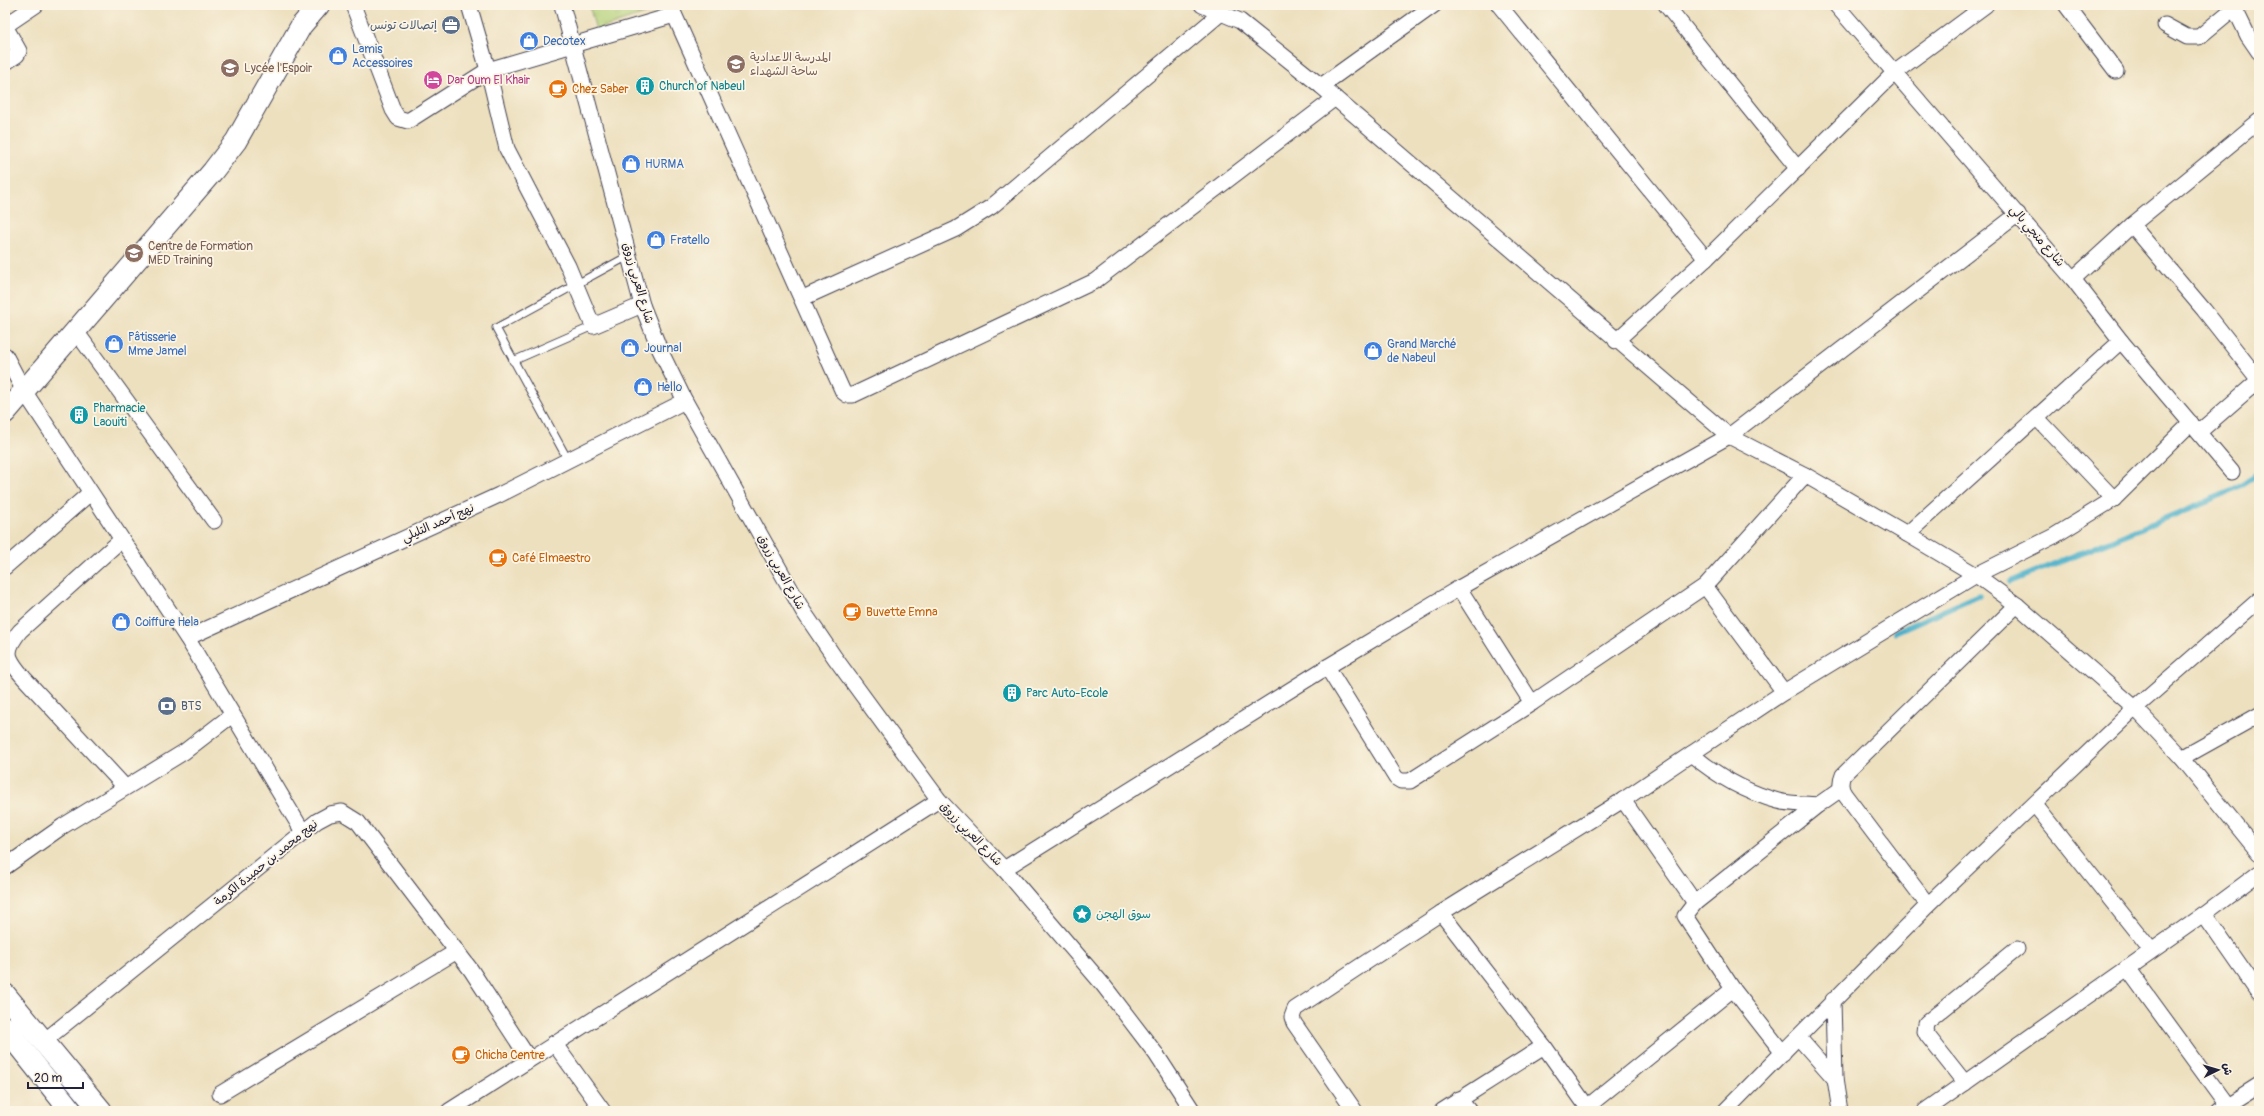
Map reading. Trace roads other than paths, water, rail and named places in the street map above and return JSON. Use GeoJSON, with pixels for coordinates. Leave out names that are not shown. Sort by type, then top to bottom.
{"type":"FeatureCollection","features":[{"type":"Feature","properties":{"kind":"main road"},"geometry":{"type":"LineString","coordinates":[[5,995],[101,1111]]}},
{"type":"Feature","properties":{"kind":"main road"},"geometry":{"type":"LineString","coordinates":[[5,1028],[71,1111]]}},
{"type":"Feature","properties":{"kind":"street"},"geometry":{"type":"LineString","coordinates":[[5,63],[17,55],[19,51],[5,26],[36,5]]}},
{"type":"Feature","properties":{"kind":"street"},"geometry":{"type":"LineString","coordinates":[[5,413],[213,171],[236,141],[301,26],[311,5]]}},
{"type":"Feature","properties":{"kind":"street"},"geometry":{"type":"LineString","coordinates":[[301,26],[319,5]]}},
{"type":"Feature","properties":{"kind":"street"},"geometry":{"type":"LineString","coordinates":[[353,5],[393,110],[403,121],[413,119],[488,70],[573,45],[672,10],[803,298],[843,392],[847,395],[853,394],[1095,281],[1335,98]]}},
{"type":"Feature","properties":{"kind":"street"},"geometry":{"type":"LineString","coordinates":[[469,5],[488,70],[507,149],[568,266],[593,326],[642,305]]}},
{"type":"Feature","properties":{"kind":"street","name":"شارع العربي زروق"},"geometry":{"type":"LineString","coordinates":[[562,5],[630,255],[642,305],[660,350],[685,401],[803,611],[891,737],[939,800],[1004,869],[1104,986],[1156,1054],[1179,1088],[1192,1111]]}},
{"type":"Feature","properties":{"kind":"street"},"geometry":{"type":"LineString","coordinates":[[1202,5],[1240,21],[1321,86],[1616,341],[1729,436],[1805,475],[1907,534],[1976,575],[2017,605],[2134,708],[2182,758],[2257,847]]}},
{"type":"Feature","properties":{"kind":"street"},"geometry":{"type":"LineString","coordinates":[[1321,86],[1434,5]]}},
{"type":"Feature","properties":{"kind":"street"},"geometry":{"type":"LineString","coordinates":[[1499,5],[1706,259]]}},
{"type":"Feature","properties":{"kind":"street"},"geometry":{"type":"LineString","coordinates":[[1666,5],[1798,169]]}},
{"type":"Feature","properties":{"kind":"street","name":"شارع منجي بالي"},"geometry":{"type":"LineString","coordinates":[[1836,5],[2018,214],[2232,472]]}},
{"type":"Feature","properties":{"kind":"street"},"geometry":{"type":"LineString","coordinates":[[1616,341],[1706,259],[1894,73],[1986,5]]}},
{"type":"Feature","properties":{"kind":"street"},"geometry":{"type":"LineString","coordinates":[[2066,5],[2116,71]]}},
{"type":"Feature","properties":{"kind":"street"},"geometry":{"type":"LineString","coordinates":[[2166,25],[2187,37],[2192,38],[2205,33],[2234,6],[2248,36],[2259,52]]}},
{"type":"Feature","properties":{"kind":"street"},"geometry":{"type":"LineString","coordinates":[[803,298],[956,229],[974,219],[991,207],[1221,13]]}},
{"type":"Feature","properties":{"kind":"street"},"geometry":{"type":"LineString","coordinates":[[2073,279],[2132,225],[2259,121]]}},
{"type":"Feature","properties":{"kind":"street"},"geometry":{"type":"LineString","coordinates":[[1004,869],[1328,667],[1459,588],[1729,436],[2018,214]]}},
{"type":"Feature","properties":{"kind":"street"},"geometry":{"type":"LineString","coordinates":[[1355,1111],[1294,1023],[1293,1013],[1295,1010],[1441,913],[1623,800],[1784,692],[1976,575],[2054,536],[2114,499],[2195,428],[2259,380],[2204,310],[2132,225]]}},
{"type":"Feature","properties":{"kind":"street"},"geometry":{"type":"LineString","coordinates":[[75,330],[214,521]]}},
{"type":"Feature","properties":{"kind":"street"},"geometry":{"type":"LineString","coordinates":[[1907,534],[2122,341]]}},
{"type":"Feature","properties":{"kind":"street"},"geometry":{"type":"LineString","coordinates":[[5,355],[24,392],[187,638],[303,832]]}},
{"type":"Feature","properties":{"kind":"street","name":"نهج أحمد التليلي"},"geometry":{"type":"LineString","coordinates":[[187,638],[499,495],[685,401]]}},
{"type":"Feature","properties":{"kind":"street"},"geometry":{"type":"LineString","coordinates":[[2037,418],[2114,499]]}},
{"type":"Feature","properties":{"kind":"street"},"geometry":{"type":"LineString","coordinates":[[1328,667],[1396,778],[1405,782],[1410,781],[1532,702],[1705,586],[1805,475]]}},
{"type":"Feature","properties":{"kind":"street"},"geometry":{"type":"LineString","coordinates":[[5,567],[90,493]]}},
{"type":"Feature","properties":{"kind":"street"},"geometry":{"type":"LineString","coordinates":[[121,540],[20,631],[9,645],[9,653],[11,662],[24,678],[125,787]]}},
{"type":"Feature","properties":{"kind":"street"},"geometry":{"type":"LineString","coordinates":[[1705,586],[1784,692]]}},
{"type":"Feature","properties":{"kind":"street"},"geometry":{"type":"LineString","coordinates":[[1459,588],[1532,702]]}},
{"type":"Feature","properties":{"kind":"street"},"geometry":{"type":"LineString","coordinates":[[1725,1111],[1928,905],[2035,805],[2134,708],[2259,600]]}},
{"type":"Feature","properties":{"kind":"street"},"geometry":{"type":"LineString","coordinates":[[1928,905],[1841,789],[1843,775],[2017,605]]}},
{"type":"Feature","properties":{"kind":"street"},"geometry":{"type":"LineString","coordinates":[[5,867],[63,826],[184,752],[232,715]]}},
{"type":"Feature","properties":{"kind":"street"},"geometry":{"type":"LineString","coordinates":[[2182,758],[2259,715]]}},
{"type":"Feature","properties":{"kind":"street"},"geometry":{"type":"LineString","coordinates":[[1691,754],[1711,770],[1741,787],[1778,801],[1818,805]]}},
{"type":"Feature","properties":{"kind":"street"},"geometry":{"type":"LineString","coordinates":[[1783,1053],[1732,989],[1685,916],[1695,903],[1818,805],[1841,789]]}},
{"type":"Feature","properties":{"kind":"street"},"geometry":{"type":"LineString","coordinates":[[449,1111],[554,1042],[939,800]]}},
{"type":"Feature","properties":{"kind":"street"},"geometry":{"type":"LineString","coordinates":[[1623,800],[1695,903]]}},
{"type":"Feature","properties":{"kind":"street"},"geometry":{"type":"LineString","coordinates":[[2035,805],[2151,950]]}},
{"type":"Feature","properties":{"kind":"street","name":"نهج محمد بن حميدة الكرمة"},"geometry":{"type":"LineString","coordinates":[[44,1041],[303,832],[330,814],[342,812],[358,822],[457,951],[529,1059]]}},
{"type":"Feature","properties":{"kind":"street"},"geometry":{"type":"LineString","coordinates":[[1925,1111],[2204,914],[2259,873]]}},
{"type":"Feature","properties":{"kind":"street"},"geometry":{"type":"LineString","coordinates":[[1441,913],[1544,1046],[1589,1109],[1732,989]]}},
{"type":"Feature","properties":{"kind":"street"},"geometry":{"type":"LineString","coordinates":[[2204,914],[2259,993]]}},
{"type":"Feature","properties":{"kind":"street"},"geometry":{"type":"LineString","coordinates":[[1965,1083],[1927,1035],[1925,1029],[1926,1023],[2017,949]]}},
{"type":"Feature","properties":{"kind":"street"},"geometry":{"type":"LineString","coordinates":[[220,1094],[457,951]]}},
{"type":"Feature","properties":{"kind":"street"},"geometry":{"type":"LineString","coordinates":[[2127,968],[2222,1108],[2259,1084]]}},
{"type":"Feature","properties":{"kind":"street"},"geometry":{"type":"LineString","coordinates":[[1833,1000],[1835,1079],[1840,1111]]}},
{"type":"Feature","properties":{"kind":"street"},"geometry":{"type":"LineString","coordinates":[[1798,1037],[1835,1079]]}},
{"type":"Feature","properties":{"kind":"street"},"geometry":{"type":"LineString","coordinates":[[554,1042],[603,1111]]}},
{"type":"Feature","properties":{"kind":"street"},"geometry":{"type":"LineString","coordinates":[[1442,1111],[1544,1046]]}},
{"type":"Feature","properties":{"kind":"street"},"geometry":{"type":"LineString","coordinates":[[1459,1099],[1469,1111]]}},
{"type":"Feature","properties":{"kind":"lane"},"geometry":{"type":"LineString","coordinates":[[568,460],[496,328],[630,255]]}},
{"type":"Feature","properties":{"kind":"lane"},"geometry":{"type":"LineString","coordinates":[[513,361],[593,326]]}},
{"type":"Feature","properties":{"kind":"waterway"},"geometry":{"type":"LineString","coordinates":[[2010,582],[2236,489],[2259,473]]}},
{"type":"Feature","properties":{"kind":"waterway"},"geometry":{"type":"LineString","coordinates":[[1895,632],[1979,595]]}},
{"type":"Feature","properties":{"kind":"place","name":"إتصالات تونس"},"geometry":{"type":"Point","coordinates":[451,25]}},
{"type":"Feature","properties":{"kind":"place","name":"Decotex"},"geometry":{"type":"Point","coordinates":[529,41]}},
{"type":"Feature","properties":{"kind":"place","name":"Lamis Accessoires"},"geometry":{"type":"Point","coordinates":[338,56]}},
{"type":"Feature","properties":{"kind":"place","name":"المدرسة الاعدادية ساحة الشهداء"},"geometry":{"type":"Point","coordinates":[736,64]}},
{"type":"Feature","properties":{"kind":"place","name":"Lycée l'Espoir"},"geometry":{"type":"Point","coordinates":[230,68]}},
{"type":"Feature","properties":{"kind":"place","name":"Dar Oum El Khair"},"geometry":{"type":"Point","coordinates":[433,80]}},
{"type":"Feature","properties":{"kind":"place","name":"Church of Nabeul"},"geometry":{"type":"Point","coordinates":[645,86]}},
{"type":"Feature","properties":{"kind":"place","name":"Chez Saber"},"geometry":{"type":"Point","coordinates":[558,89]}},
{"type":"Feature","properties":{"kind":"place","name":"HURMA"},"geometry":{"type":"Point","coordinates":[631,164]}},
{"type":"Feature","properties":{"kind":"place","name":"Fratello"},"geometry":{"type":"Point","coordinates":[656,240]}},
{"type":"Feature","properties":{"kind":"place","name":"Centre de Formation MED Training"},"geometry":{"type":"Point","coordinates":[134,253]}},
{"type":"Feature","properties":{"kind":"place","name":"Pâtisserie Mme Jamel"},"geometry":{"type":"Point","coordinates":[114,344]}},
{"type":"Feature","properties":{"kind":"place","name":"Journal"},"geometry":{"type":"Point","coordinates":[630,348]}},
{"type":"Feature","properties":{"kind":"place","name":"Grand Marché de Nabeul"},"geometry":{"type":"Point","coordinates":[1373,351]}},
{"type":"Feature","properties":{"kind":"place","name":"Hello"},"geometry":{"type":"Point","coordinates":[643,387]}},
{"type":"Feature","properties":{"kind":"place","name":"Pharmacie Laouiti"},"geometry":{"type":"Point","coordinates":[79,415]}},
{"type":"Feature","properties":{"kind":"place","name":"Café Elmaestro"},"geometry":{"type":"Point","coordinates":[498,558]}},
{"type":"Feature","properties":{"kind":"place","name":"Buvette Emna"},"geometry":{"type":"Point","coordinates":[852,612]}},
{"type":"Feature","properties":{"kind":"place","name":"Coiffure Hela"},"geometry":{"type":"Point","coordinates":[121,622]}},
{"type":"Feature","properties":{"kind":"place","name":"Parc Auto-Ecole"},"geometry":{"type":"Point","coordinates":[1012,693]}},
{"type":"Feature","properties":{"kind":"place","name":"BTS"},"geometry":{"type":"Point","coordinates":[167,706]}},
{"type":"Feature","properties":{"kind":"place","name":"سوق الهجن"},"geometry":{"type":"Point","coordinates":[1082,914]}},
{"type":"Feature","properties":{"kind":"place","name":"Chicha Centre"},"geometry":{"type":"Point","coordinates":[461,1055]}}]}
